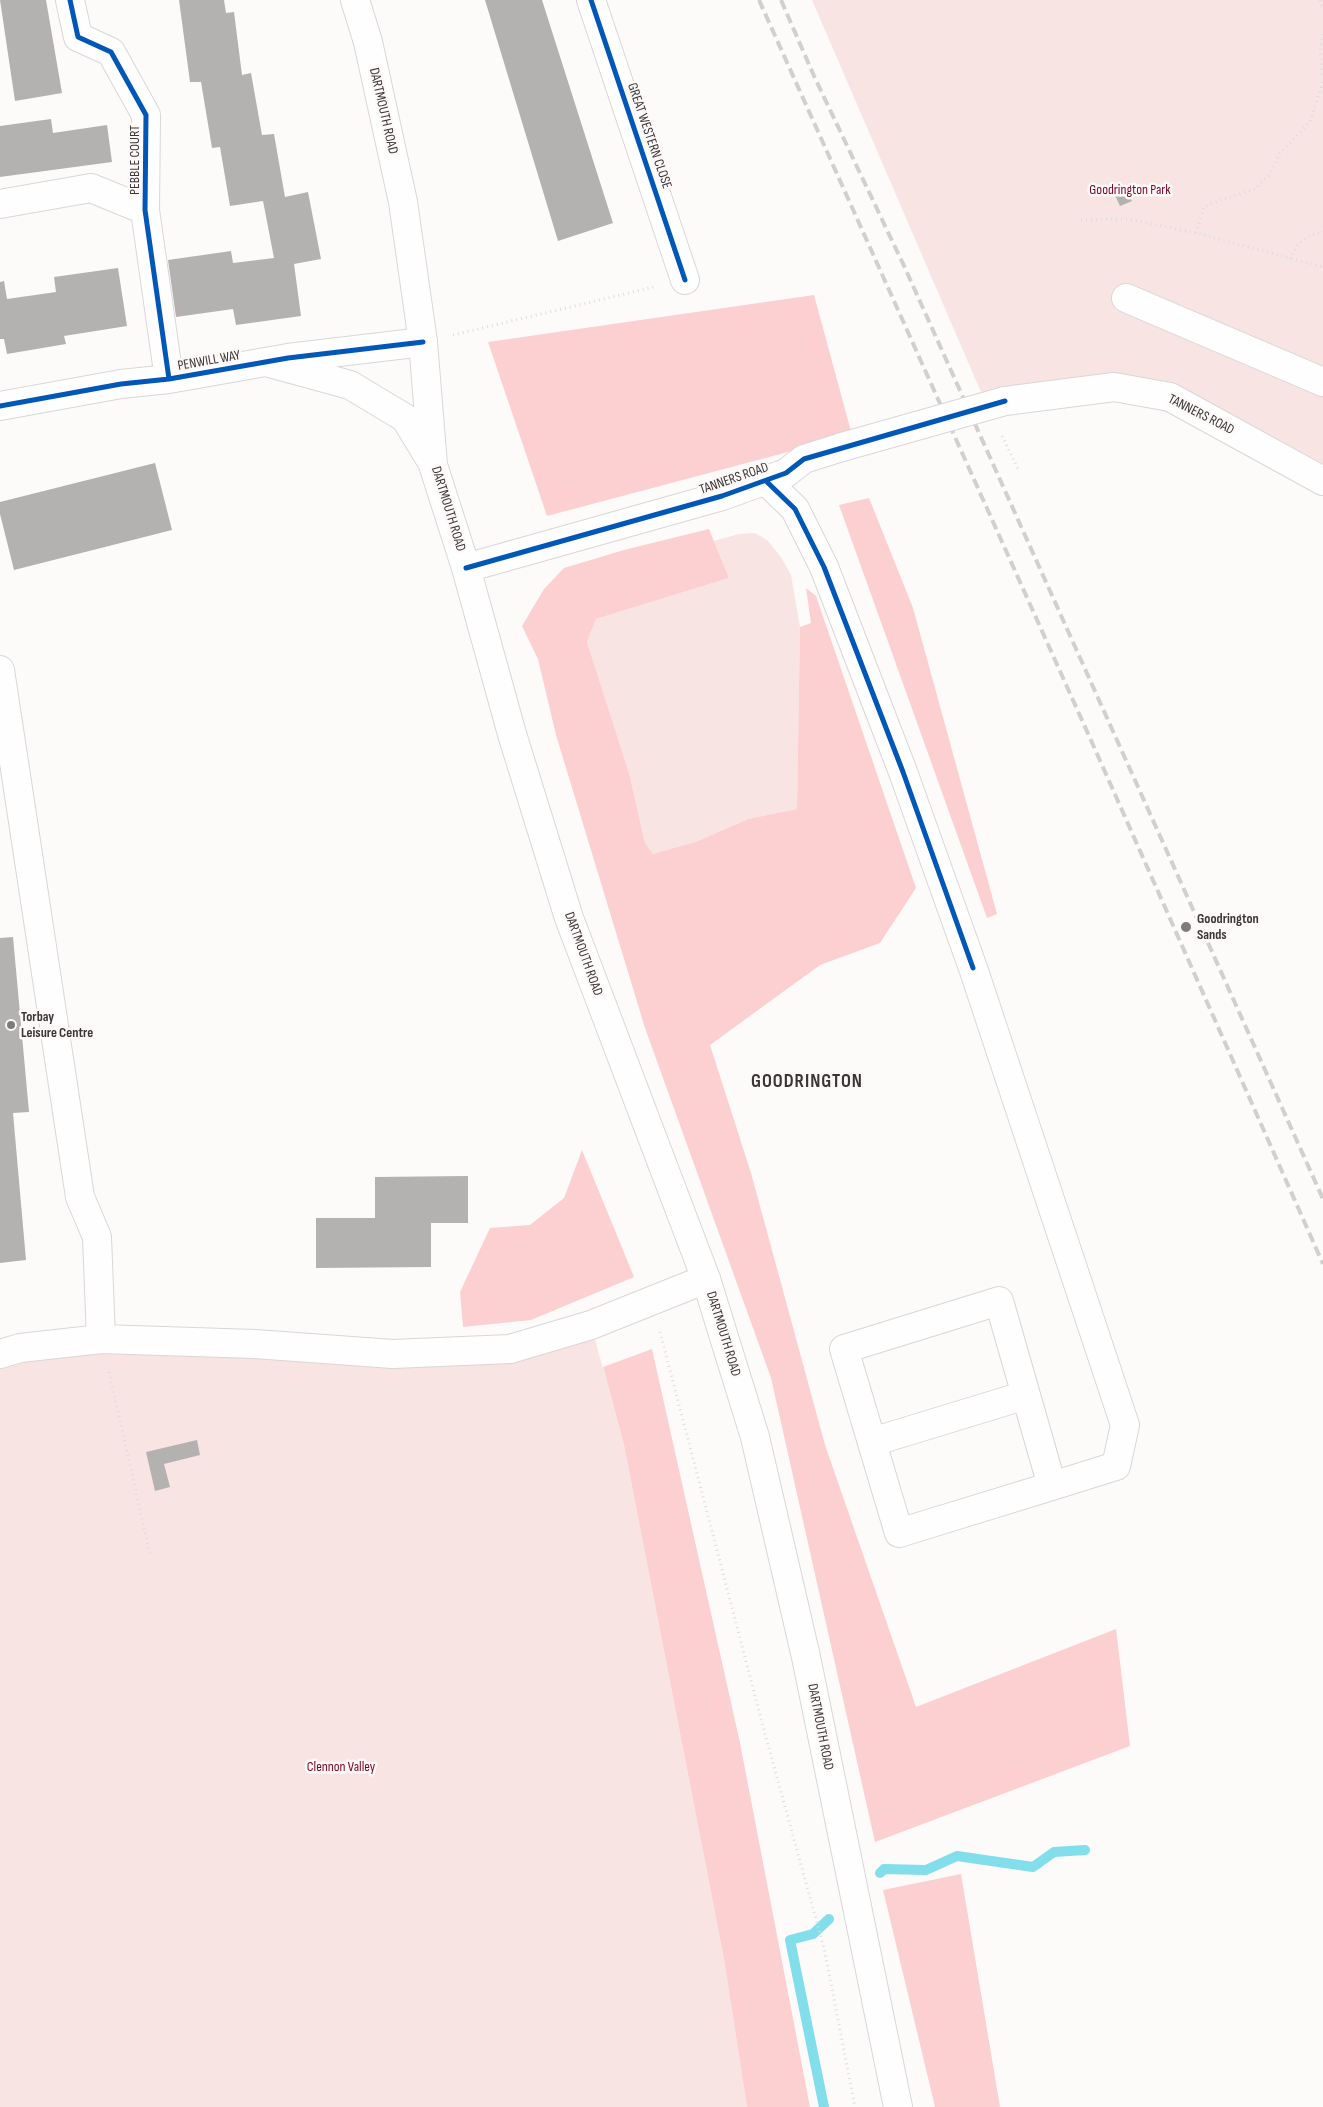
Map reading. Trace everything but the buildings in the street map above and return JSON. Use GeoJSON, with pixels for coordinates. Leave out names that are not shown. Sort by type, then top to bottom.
{"type":"FeatureCollection","features":[{"type":"Feature","properties":{"kind":"main road","name":"PEBBLE COURT"},"geometry":{"type":"LineString","coordinates":[[70,0],[78,37],[111,52],[146,115],[146,210],[169,379]]}},
{"type":"Feature","properties":{"kind":"main road","name":"DARTMOUTH ROAD"},"geometry":{"type":"LineString","coordinates":[[355,0],[368,42],[404,202],[423,342],[433,465],[466,568],[512,734],[568,918],[706,1279],[755,1437],[806,1657],[898,2107]]}},
{"type":"Feature","properties":{"kind":"main road","name":"GREAT WESTERN CLOSE"},"geometry":{"type":"LineString","coordinates":[[591,0],[685,280]]}},
{"type":"Feature","properties":{"kind":"main road","name":"PEBBLE COURT"},"geometry":{"type":"LineString","coordinates":[[0,204],[91,188],[146,210]]}},
{"type":"Feature","properties":{"kind":"main road"},"geometry":{"type":"LineString","coordinates":[[1126,298],[1323,382]]}},
{"type":"Feature","properties":{"kind":"main road","name":"PENWILL WAY"},"geometry":{"type":"LineString","coordinates":[[0,406],[121,384],[169,379],[266,362],[423,342]]}},
{"type":"Feature","properties":{"kind":"main road"},"geometry":{"type":"LineString","coordinates":[[266,362],[350,385],[405,418],[433,465]]}},
{"type":"Feature","properties":{"kind":"main road","name":"TANNERS ROAD"},"geometry":{"type":"LineString","coordinates":[[466,568],[722,496],[786,473],[804,459],[842,447],[996,404],[1114,387],[1170,397],[1323,481]]}},
{"type":"Feature","properties":{"kind":"main road"},"geometry":{"type":"LineString","coordinates":[[766,481],[795,509],[824,567],[902,772],[973,968],[1126,1425],[1116,1466],[1052,1486],[899,1533],[844,1350],[999,1301],[1052,1486]]}},
{"type":"Feature","properties":{"kind":"main road"},"geometry":{"type":"LineString","coordinates":[[0,670],[5,744],[80,1197],[96,1238],[101,1339]]}},
{"type":"Feature","properties":{"kind":"main road"},"geometry":{"type":"LineString","coordinates":[[0,1354],[20,1348],[101,1339],[255,1344],[393,1354],[510,1349],[591,1325],[706,1279]]}},
{"type":"Feature","properties":{"kind":"main road"},"geometry":{"type":"LineString","coordinates":[[872,1442],[1026,1395]]}},
{"type":"Feature","properties":{"kind":"path"},"geometry":{"type":"LineString","coordinates":[[1320,0],[1323,8]]}},
{"type":"Feature","properties":{"kind":"path"},"geometry":{"type":"LineString","coordinates":[[1196,232],[1204,207],[1255,189],[1270,174],[1279,154],[1310,122],[1323,80],[1320,48],[1323,34]]}},
{"type":"Feature","properties":{"kind":"path"},"geometry":{"type":"LineString","coordinates":[[1081,220],[1127,219],[1196,232],[1323,267]]}},
{"type":"Feature","properties":{"kind":"path"},"geometry":{"type":"LineString","coordinates":[[1290,259],[1298,244],[1310,235],[1323,232]]}},
{"type":"Feature","properties":{"kind":"path"},"geometry":{"type":"LineString","coordinates":[[423,342],[685,280]]}},
{"type":"Feature","properties":{"kind":"path"},"geometry":{"type":"LineString","coordinates":[[996,404],[1019,471]]}},
{"type":"Feature","properties":{"kind":"path"},"geometry":{"type":"LineString","coordinates":[[652,1300],[762,1724],[824,1948],[855,2107]]}},
{"type":"Feature","properties":{"kind":"path"},"geometry":{"type":"LineString","coordinates":[[101,1339],[150,1554]]}},
{"type":"Feature","properties":{"kind":"green space","name":"Goodrington Park"},"geometry":{"type":"Polygon","coordinates":[[[812,0],[1323,0],[1323,480],[1152,382],[987,406],[812,0]]]}},
{"type":"Feature","properties":{"kind":"green space"},"geometry":{"type":"Polygon","coordinates":[[[755,533],[767,540],[781,557],[791,575],[800,627],[797,809],[748,819],[698,841],[653,854],[645,843],[629,773],[587,642],[596,619],[729,578],[714,541],[739,534],[755,533]]]}},
{"type":"Feature","properties":{"kind":"green space","name":"Clennon Valley"},"geometry":{"type":"Polygon","coordinates":[[[591,1325],[624,1445],[724,1959],[747,2107],[0,2107],[0,1354],[20,1348],[393,1354],[591,1325]]]}},
{"type":"Feature","properties":{"kind":"shaded area"},"geometry":{"type":"Polygon","coordinates":[[[814,295],[852,435],[547,516],[488,342],[814,295]]]}},
{"type":"Feature","properties":{"kind":"shaded area"},"geometry":{"type":"Polygon","coordinates":[[[869,498],[913,608],[997,914],[987,918],[839,505],[869,498]]]}},
{"type":"Feature","properties":{"kind":"shaded area"},"geometry":{"type":"Polygon","coordinates":[[[709,529],[729,578],[596,619],[587,642],[629,773],[645,843],[653,854],[698,841],[748,819],[797,809],[800,627],[811,623],[806,588],[816,596],[916,888],[880,943],[820,965],[710,1045],[751,1173],[825,1445],[916,1707],[1116,1629],[1130,1746],[875,1842],[771,1378],[645,1028],[556,735],[538,659],[522,626],[544,589],[564,568],[624,550],[709,529]]]}},
{"type":"Feature","properties":{"kind":"shaded area"},"geometry":{"type":"Polygon","coordinates":[[[582,1150],[634,1277],[531,1320],[463,1327],[460,1292],[490,1228],[530,1225],[564,1198],[582,1150]]]}},
{"type":"Feature","properties":{"kind":"shaded area"},"geometry":{"type":"Polygon","coordinates":[[[652,1349],[740,1743],[810,2107],[747,2107],[724,1959],[624,1445],[603,1367],[652,1349]]]}},
{"type":"Feature","properties":{"kind":"shaded area"},"geometry":{"type":"Polygon","coordinates":[[[961,1874],[1000,2107],[935,2107],[883,1890],[961,1874]]]}},
{"type":"Feature","properties":{"kind":"waterway"},"geometry":{"type":"LineString","coordinates":[[880,1873],[884,1869],[926,1870],[957,1856],[1033,1867],[1054,1852],[1085,1850]]}},
{"type":"Feature","properties":{"kind":"waterway"},"geometry":{"type":"LineString","coordinates":[[824,2107],[790,1940],[813,1934],[829,1919]]}},
{"type":"Feature","properties":{"kind":"railway"},"geometry":{"type":"LineString","coordinates":[[759,0],[1094,747],[1323,1264]]}},
{"type":"Feature","properties":{"kind":"railway"},"geometry":{"type":"LineString","coordinates":[[781,0],[814,76],[905,268],[1323,1199]]}},
{"type":"Feature","properties":{"kind":"cycle path"},"geometry":{"type":"LineString","coordinates":[[70,0],[78,37],[111,52],[146,115],[145,210],[169,379]]}},
{"type":"Feature","properties":{"kind":"cycle path"},"geometry":{"type":"LineString","coordinates":[[591,0],[685,280]]}},
{"type":"Feature","properties":{"kind":"cycle path"},"geometry":{"type":"LineString","coordinates":[[0,406],[121,384],[169,379],[288,358],[423,342]]}},
{"type":"Feature","properties":{"kind":"cycle path"},"geometry":{"type":"LineString","coordinates":[[466,568],[722,496],[786,473],[804,459],[1005,401]]}},
{"type":"Feature","properties":{"kind":"cycle path"},"geometry":{"type":"LineString","coordinates":[[766,481],[795,509],[824,567],[903,772],[973,968]]}},
{"type":"Feature","properties":{"kind":"place","name":"Goodrington Sands"},"geometry":{"type":"Point","coordinates":[1186,927]}},
{"type":"Feature","properties":{"kind":"place","name":"Torbay Leisure Centre"},"geometry":{"type":"Point","coordinates":[11,1025]}},
{"type":"Feature","properties":{"kind":"district","name":"GOODRINGTON"},"geometry":{"type":"Point","coordinates":[807,1082]}}]}
